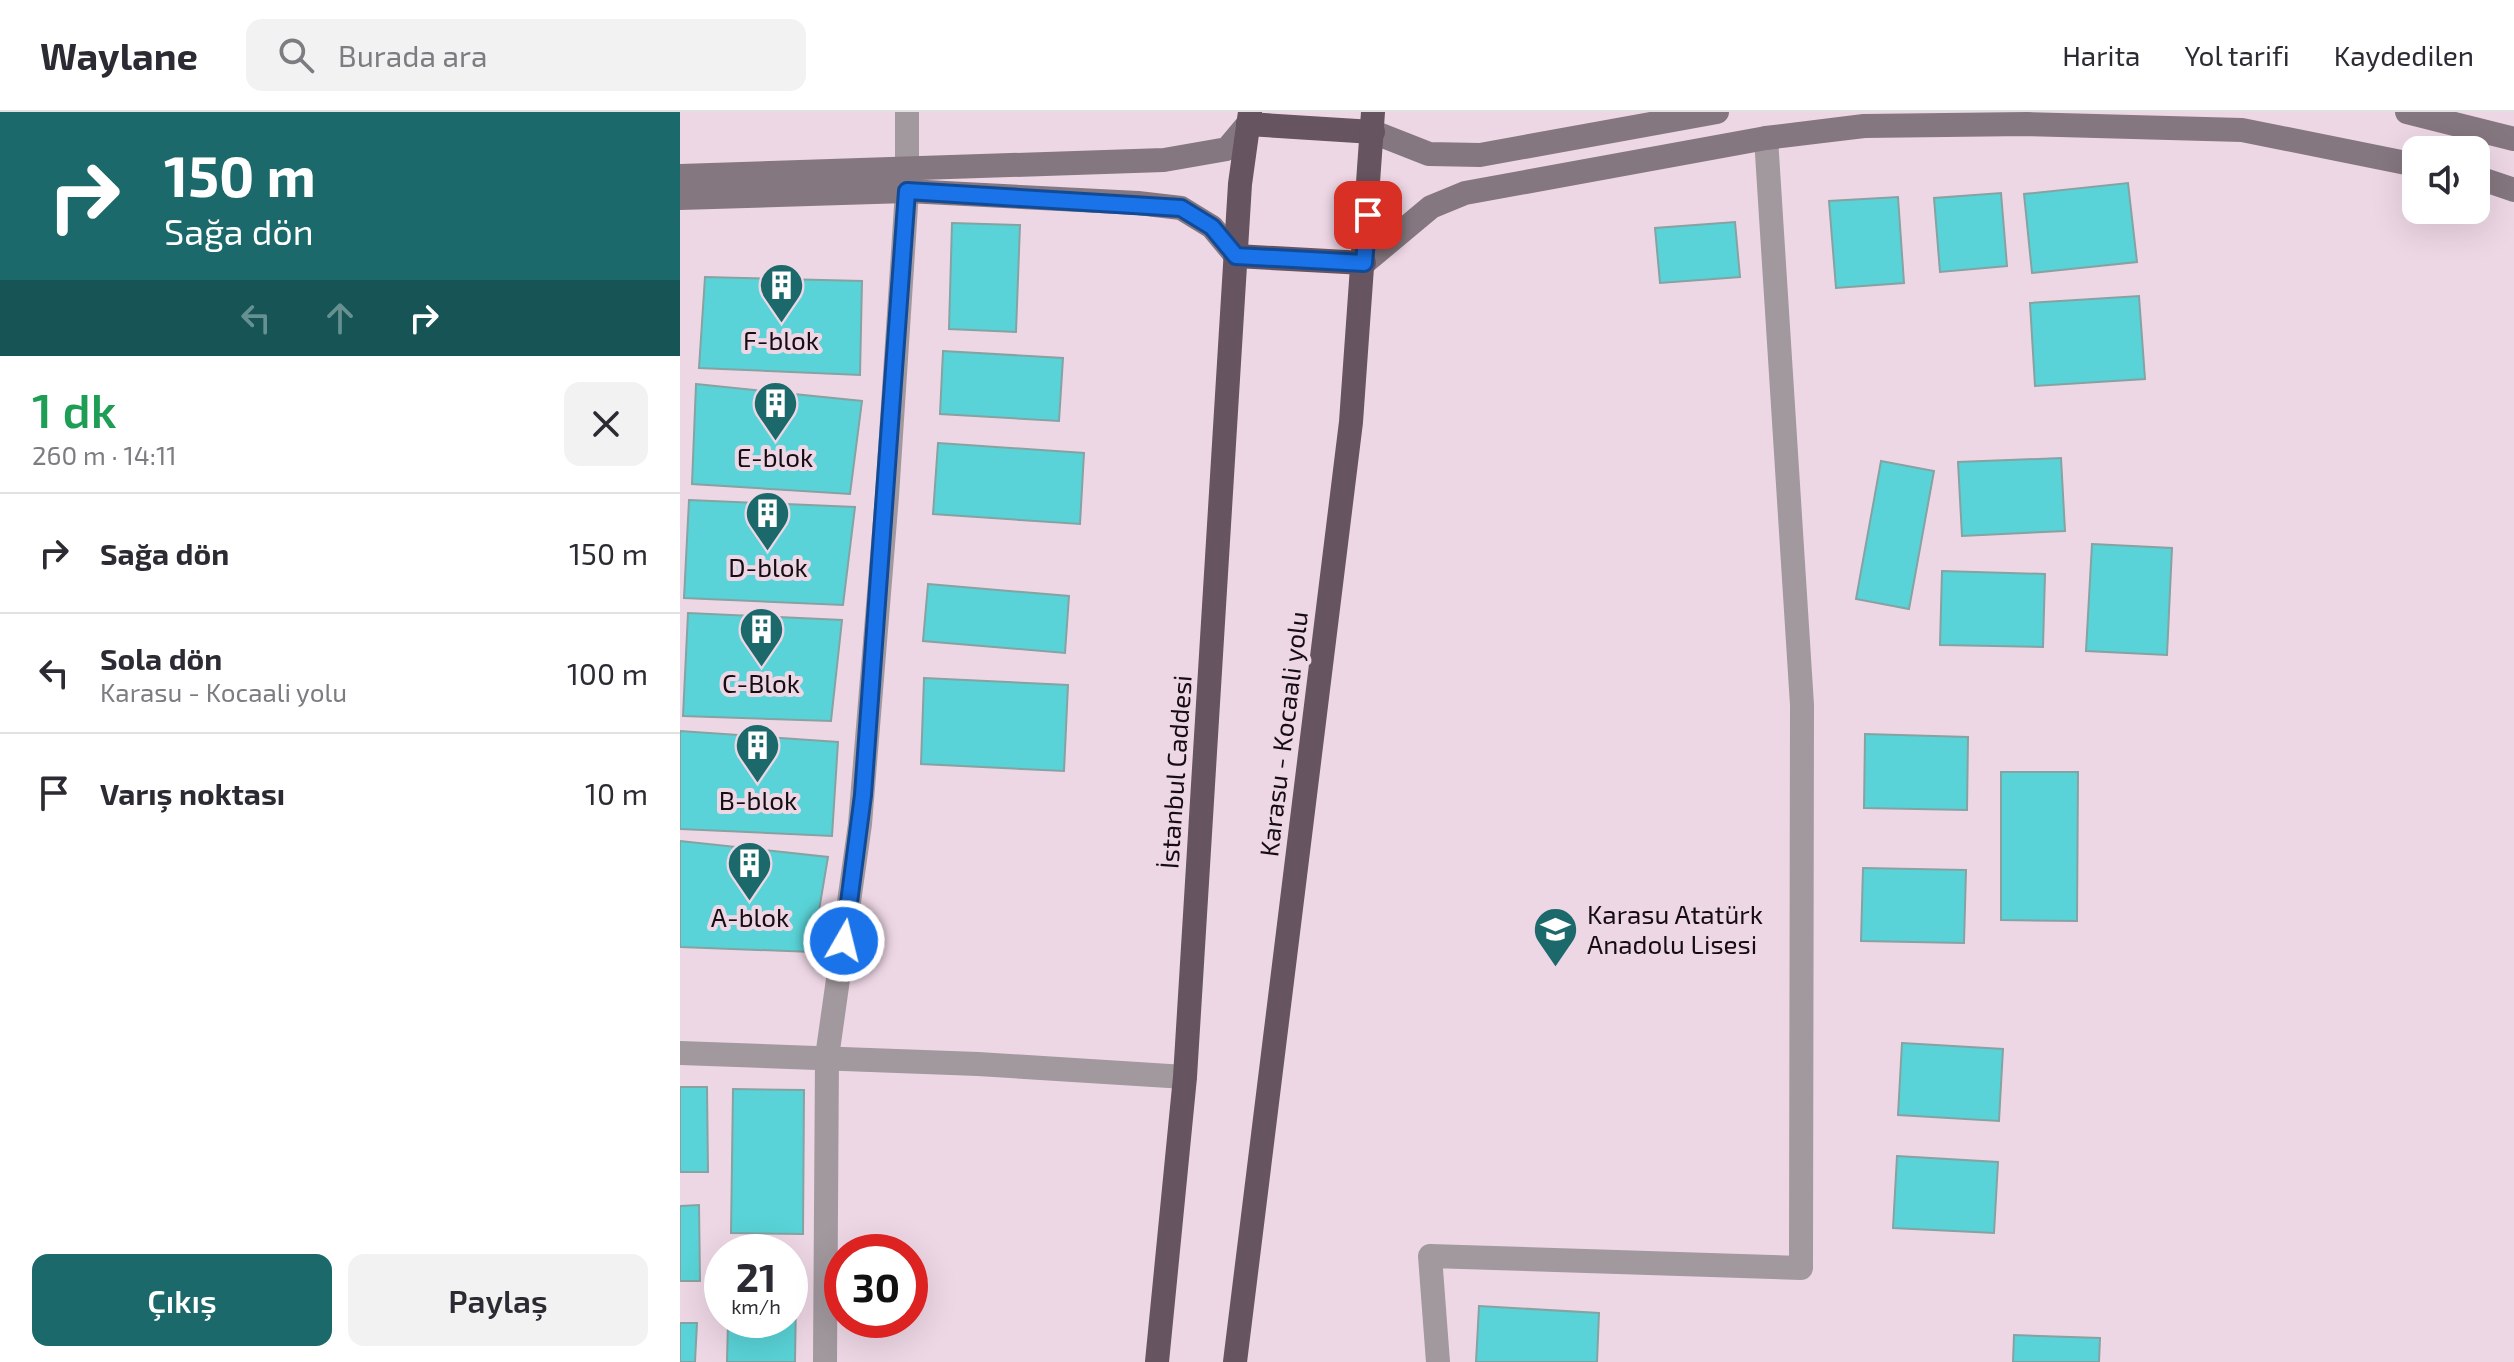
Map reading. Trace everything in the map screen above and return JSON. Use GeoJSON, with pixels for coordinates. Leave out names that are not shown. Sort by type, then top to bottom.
{"type":"FeatureCollection","features":[{"type":"Feature","properties":{"kind":"highway"},"geometry":{"type":"LineString","coordinates":[[1249,118],[1373,122]]}},
{"type":"Feature","properties":{"kind":"highway","name":"İstanbul Caddesi"},"geometry":{"type":"LineString","coordinates":[[1157,1362],[1185,1077],[1240,184],[1249,118]]}},
{"type":"Feature","properties":{"kind":"highway","name":"Karasu - Kocaali yolu"},"geometry":{"type":"LineString","coordinates":[[1235,1362],[1349,437],[1373,122]]}},
{"type":"Feature","properties":{"kind":"highway"},"geometry":{"type":"LineString","coordinates":[[1236,256],[1364,263]]}},
{"type":"Feature","properties":{"kind":"main road"},"geometry":{"type":"LineString","coordinates":[[1373,122],[1429,154],[1480,155],[1717,112]]}},
{"type":"Feature","properties":{"kind":"main road"},"geometry":{"type":"LineString","coordinates":[[2407,112],[2514,139]]}},
{"type":"Feature","properties":{"kind":"main road"},"geometry":{"type":"LineString","coordinates":[[680,198],[1164,160],[1227,149],[1249,118]]}},
{"type":"Feature","properties":{"kind":"main road"},"geometry":{"type":"LineString","coordinates":[[1364,263],[1431,207],[1465,193],[1862,119],[2027,118],[2242,130],[2402,162]]}},
{"type":"Feature","properties":{"kind":"main road"},"geometry":{"type":"LineString","coordinates":[[680,176],[907,179],[1181,208],[1212,227],[1236,256]]}},
{"type":"Feature","properties":{"kind":"main road"},"geometry":{"type":"LineString","coordinates":[[2490,182],[2514,190]]}},
{"type":"Feature","properties":{"kind":"street"},"geometry":{"type":"LineString","coordinates":[[825,1362],[827,1057],[860,824],[887,496],[907,179],[907,112]]}},
{"type":"Feature","properties":{"kind":"street"},"geometry":{"type":"LineString","coordinates":[[1438,1362],[1430,1256],[1801,1268],[1802,705],[1766,138]]}},
{"type":"Feature","properties":{"kind":"street"},"geometry":{"type":"LineString","coordinates":[[680,1053],[827,1057],[1185,1077]]}},
{"type":"Feature","properties":{"kind":"building"},"geometry":{"type":"Polygon","coordinates":[[[2128,183],[2137,262],[2032,273],[2024,194],[2128,183]]]}},
{"type":"Feature","properties":{"kind":"building"},"geometry":{"type":"Polygon","coordinates":[[[2001,193],[2007,266],[1940,272],[1934,198],[2001,193]]]}},
{"type":"Feature","properties":{"kind":"building"},"geometry":{"type":"Polygon","coordinates":[[[1898,197],[1904,283],[1836,288],[1829,201],[1898,197]]]}},
{"type":"Feature","properties":{"kind":"building"},"geometry":{"type":"Polygon","coordinates":[[[1735,222],[1740,277],[1660,283],[1655,228],[1735,222]]]}},
{"type":"Feature","properties":{"kind":"building"},"geometry":{"type":"Polygon","coordinates":[[[952,223],[1020,225],[1016,332],[949,329],[952,223]]]}},
{"type":"Feature","properties":{"kind":"building","name":"F-blok"},"geometry":{"type":"Polygon","coordinates":[[[705,277],[862,281],[860,375],[699,368],[705,277]]]}},
{"type":"Feature","properties":{"kind":"building"},"geometry":{"type":"Polygon","coordinates":[[[2139,296],[2145,379],[2035,386],[2030,303],[2139,296]]]}},
{"type":"Feature","properties":{"kind":"building"},"geometry":{"type":"Polygon","coordinates":[[[943,351],[1063,358],[1059,421],[940,414],[943,351]]]}},
{"type":"Feature","properties":{"kind":"building","name":"E-blok"},"geometry":{"type":"Polygon","coordinates":[[[696,384],[862,401],[850,494],[692,484],[696,384]]]}},
{"type":"Feature","properties":{"kind":"building"},"geometry":{"type":"Polygon","coordinates":[[[938,443],[1084,453],[1080,524],[933,514],[938,443]]]}},
{"type":"Feature","properties":{"kind":"building"},"geometry":{"type":"Polygon","coordinates":[[[2061,458],[2065,531],[1962,536],[1958,462],[2061,458]]]}},
{"type":"Feature","properties":{"kind":"building"},"geometry":{"type":"Polygon","coordinates":[[[1881,461],[1934,471],[1909,609],[1856,599],[1881,461]]]}},
{"type":"Feature","properties":{"kind":"building","name":"D-blok"},"geometry":{"type":"Polygon","coordinates":[[[689,500],[855,507],[843,605],[684,598],[689,500]]]}},
{"type":"Feature","properties":{"kind":"building"},"geometry":{"type":"Polygon","coordinates":[[[2092,544],[2172,548],[2167,655],[2086,651],[2092,544]]]}},
{"type":"Feature","properties":{"kind":"building"},"geometry":{"type":"Polygon","coordinates":[[[1942,571],[2045,574],[2043,647],[1940,645],[1942,571]]]}},
{"type":"Feature","properties":{"kind":"building"},"geometry":{"type":"Polygon","coordinates":[[[928,584],[1069,596],[1065,653],[923,641],[928,584]]]}},
{"type":"Feature","properties":{"kind":"building","name":"C-Blok"},"geometry":{"type":"Polygon","coordinates":[[[688,613],[842,620],[831,721],[683,716],[688,613]]]}},
{"type":"Feature","properties":{"kind":"building"},"geometry":{"type":"Polygon","coordinates":[[[924,678],[1068,685],[1064,771],[921,764],[924,678]]]}},
{"type":"Feature","properties":{"kind":"building","name":"B-blok"},"geometry":{"type":"Polygon","coordinates":[[[680,731],[838,742],[832,836],[680,829],[680,731]]]}},
{"type":"Feature","properties":{"kind":"building"},"geometry":{"type":"Polygon","coordinates":[[[1865,734],[1968,737],[1967,810],[1864,808],[1865,734]]]}},
{"type":"Feature","properties":{"kind":"building"},"geometry":{"type":"Polygon","coordinates":[[[2001,772],[2078,772],[2077,921],[2001,920],[2001,772]]]}},
{"type":"Feature","properties":{"kind":"building","name":"A-blok"},"geometry":{"type":"Polygon","coordinates":[[[680,841],[828,857],[812,952],[680,947],[680,841]]]}},
{"type":"Feature","properties":{"kind":"building"},"geometry":{"type":"Polygon","coordinates":[[[1863,868],[1966,870],[1964,943],[1861,941],[1863,868]]]}},
{"type":"Feature","properties":{"kind":"building"},"geometry":{"type":"Polygon","coordinates":[[[1902,1043],[2003,1049],[1999,1121],[1898,1115],[1902,1043]]]}},
{"type":"Feature","properties":{"kind":"building"},"geometry":{"type":"Polygon","coordinates":[[[680,1087],[707,1087],[708,1172],[680,1172],[680,1087]]]}},
{"type":"Feature","properties":{"kind":"building"},"geometry":{"type":"Polygon","coordinates":[[[733,1089],[804,1090],[803,1234],[731,1233],[733,1089]]]}},
{"type":"Feature","properties":{"kind":"building"},"geometry":{"type":"Polygon","coordinates":[[[1897,1156],[1998,1162],[1994,1233],[1893,1228],[1897,1156]]]}},
{"type":"Feature","properties":{"kind":"building"},"geometry":{"type":"Polygon","coordinates":[[[699,1205],[700,1281],[680,1281],[680,1206],[699,1205]]]}},
{"type":"Feature","properties":{"kind":"building"},"geometry":{"type":"Polygon","coordinates":[[[1479,1306],[1599,1313],[1597,1362],[1476,1362],[1479,1306]]]}},
{"type":"Feature","properties":{"kind":"building"},"geometry":{"type":"Polygon","coordinates":[[[680,1323],[697,1323],[695,1362],[680,1362],[680,1323]]]}},
{"type":"Feature","properties":{"kind":"building"},"geometry":{"type":"Polygon","coordinates":[[[2014,1335],[2100,1338],[2099,1362],[2013,1362],[2014,1335]]]}},
{"type":"Feature","properties":{"kind":"building"},"geometry":{"type":"Polygon","coordinates":[[[728,1338],[795,1338],[795,1362],[727,1362],[728,1338]]]}},
{"type":"Feature","properties":{"kind":"place","name":"F-blok"},"geometry":{"type":"Point","coordinates":[781,325]}},
{"type":"Feature","properties":{"kind":"place","name":"E-blok"},"geometry":{"type":"Point","coordinates":[775,442]}},
{"type":"Feature","properties":{"kind":"place","name":"D-blok"},"geometry":{"type":"Point","coordinates":[768,552]}},
{"type":"Feature","properties":{"kind":"place","name":"C-Blok"},"geometry":{"type":"Point","coordinates":[761,668]}},
{"type":"Feature","properties":{"kind":"place","name":"B-blok"},"geometry":{"type":"Point","coordinates":[758,785]}},
{"type":"Feature","properties":{"kind":"place","name":"A-blok"},"geometry":{"type":"Point","coordinates":[750,902]}},
{"type":"Feature","properties":{"kind":"place","name":"Karasu Atatürk Anadolu Lisesi"},"geometry":{"type":"Point","coordinates":[1556,969]}},
{"type":"Feature","properties":{"kind":"route"},"geometry":{"type":"LineString","coordinates":[[844,941],[863,795],[907,191],[1181,208],[1212,227],[1236,256],[1364,263],[1368,215]]}}]}
